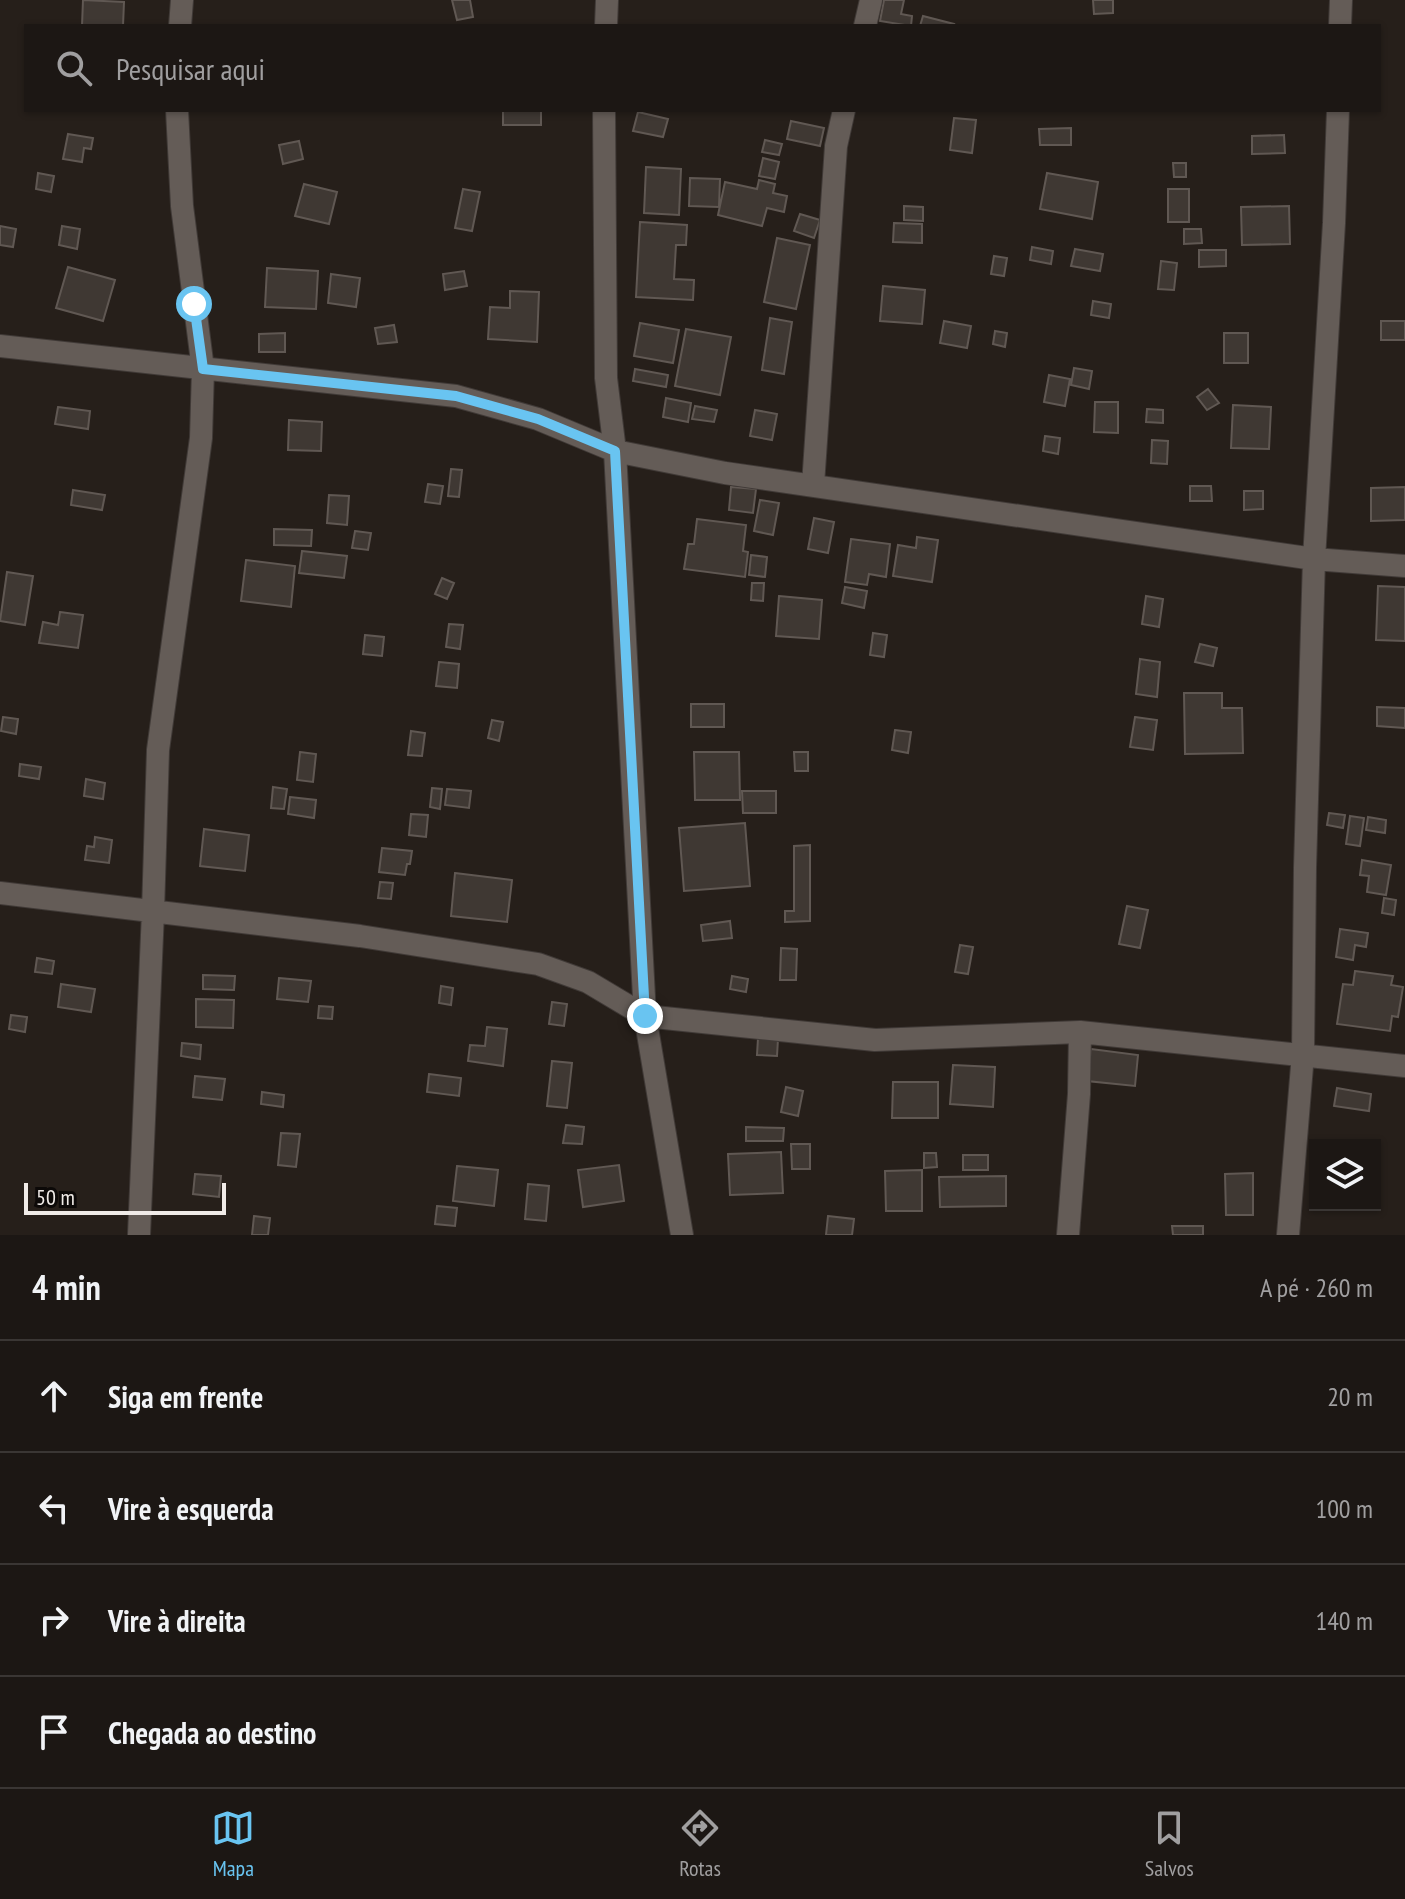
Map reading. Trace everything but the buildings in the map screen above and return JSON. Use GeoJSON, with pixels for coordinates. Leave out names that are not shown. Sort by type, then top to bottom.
{"type":"FeatureCollection","features":[{"type":"Feature","properties":{"kind":"street"},"geometry":{"type":"LineString","coordinates":[[180,24],[182,0]]}},
{"type":"Feature","properties":{"kind":"street"},"geometry":{"type":"LineString","coordinates":[[606,24],[607,0]]}},
{"type":"Feature","properties":{"kind":"street"},"geometry":{"type":"LineString","coordinates":[[865,24],[871,0]]}},
{"type":"Feature","properties":{"kind":"street"},"geometry":{"type":"LineString","coordinates":[[1340,24],[1341,0]]}},
{"type":"Feature","properties":{"kind":"street"},"geometry":{"type":"LineString","coordinates":[[139,1235],[158,750],[201,438],[203,369],[182,206],[177,112]]}},
{"type":"Feature","properties":{"kind":"street"},"geometry":{"type":"LineString","coordinates":[[604,112],[606,378],[615,451],[645,1016],[682,1235]]}},
{"type":"Feature","properties":{"kind":"street"},"geometry":{"type":"LineString","coordinates":[[813,485],[836,146],[844,112]]}},
{"type":"Feature","properties":{"kind":"street"},"geometry":{"type":"LineString","coordinates":[[1288,1235],[1303,1054],[1314,559],[1338,112]]}},
{"type":"Feature","properties":{"kind":"street"},"geometry":{"type":"LineString","coordinates":[[0,346],[456,396],[538,419],[615,451],[725,473],[1314,559],[1405,566]]}},
{"type":"Feature","properties":{"kind":"street"},"geometry":{"type":"LineString","coordinates":[[0,893],[360,936],[538,964],[588,982],[645,1016],[875,1040],[1080,1032],[1405,1066]]}},
{"type":"Feature","properties":{"kind":"street"},"geometry":{"type":"LineString","coordinates":[[1068,1235],[1079,1094],[1080,1032]]}},
{"type":"Feature","properties":{"kind":"route"},"geometry":{"type":"LineString","coordinates":[[194,304],[203,369],[456,396],[538,419],[615,451],[645,1016]]}}]}
